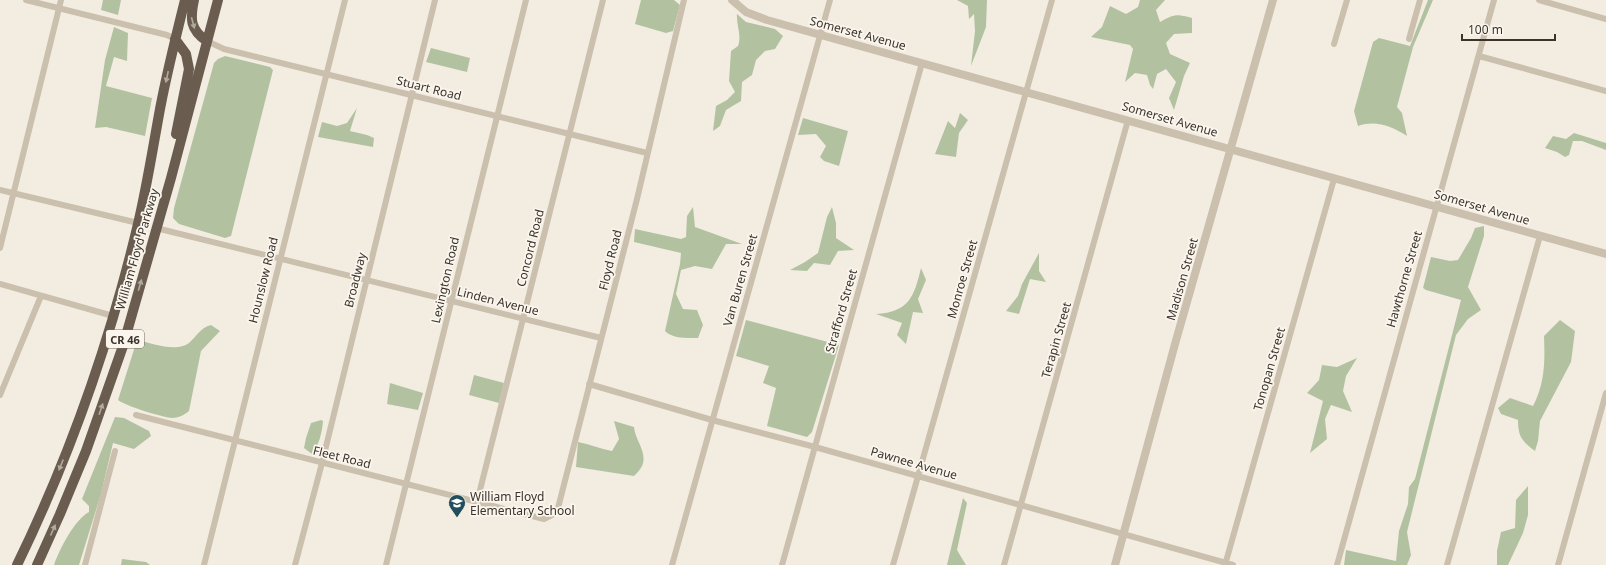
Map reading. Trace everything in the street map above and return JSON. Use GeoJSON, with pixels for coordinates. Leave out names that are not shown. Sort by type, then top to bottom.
{"type":"FeatureCollection","features":[{"type":"Feature","properties":{"kind":"highway","name":"William Floyd Parkway"},"geometry":{"type":"LineString","coordinates":[[17,565],[41,515],[66,455],[91,386],[113,316],[138,223],[175,39],[185,0]]}},
{"type":"Feature","properties":{"kind":"highway"},"geometry":{"type":"LineString","coordinates":[[194,0],[191,15],[193,26],[199,35],[208,41]]}},
{"type":"Feature","properties":{"kind":"highway","name":"William Floyd Parkway"},"geometry":{"type":"LineString","coordinates":[[37,565],[66,500],[96,423],[123,346],[171,178],[218,0]]}},
{"type":"Feature","properties":{"kind":"highway"},"geometry":{"type":"LineString","coordinates":[[171,178],[171,156],[189,69],[186,54],[175,39]]}},
{"type":"Feature","properties":{"kind":"street"},"geometry":{"type":"LineString","coordinates":[[26,0],[167,35],[175,39]]}},
{"type":"Feature","properties":{"kind":"street"},"geometry":{"type":"LineString","coordinates":[[0,248],[60,0]]}},
{"type":"Feature","properties":{"kind":"street","name":"Hounslow Road"},"geometry":{"type":"LineString","coordinates":[[204,565],[345,0]]}},
{"type":"Feature","properties":{"kind":"street","name":"Broadway"},"geometry":{"type":"LineString","coordinates":[[295,565],[322,463],[435,0]]}},
{"type":"Feature","properties":{"kind":"street","name":"Lexington Road"},"geometry":{"type":"LineString","coordinates":[[386,565],[526,0]]}},
{"type":"Feature","properties":{"kind":"street","name":"Concord Road"},"geometry":{"type":"LineString","coordinates":[[477,502],[603,0]]}},
{"type":"Feature","properties":{"kind":"street","name":"Floyd Road"},"geometry":{"type":"LineString","coordinates":[[544,519],[552,515],[558,508],[684,0]]}},
{"type":"Feature","properties":{"kind":"street","name":"Somerset Avenue"},"geometry":{"type":"LineString","coordinates":[[732,0],[742,10],[755,16],[820,35],[1606,254]]}},
{"type":"Feature","properties":{"kind":"street","name":"Van Buren Street"},"geometry":{"type":"LineString","coordinates":[[672,565],[830,0]]}},
{"type":"Feature","properties":{"kind":"street","name":"Monroe Street"},"geometry":{"type":"LineString","coordinates":[[893,565],[1052,0]]}},
{"type":"Feature","properties":{"kind":"street","name":"Madison Street"},"geometry":{"type":"LineString","coordinates":[[1115,565],[1175,344],[1273,0]]}},
{"type":"Feature","properties":{"kind":"street"},"geometry":{"type":"LineString","coordinates":[[1334,44],[1346,0]]}},
{"type":"Feature","properties":{"kind":"street"},"geometry":{"type":"LineString","coordinates":[[1409,39],[1420,0]]}},
{"type":"Feature","properties":{"kind":"street","name":"Hawthorne Street"},"geometry":{"type":"LineString","coordinates":[[1337,565],[1494,0]]}},
{"type":"Feature","properties":{"kind":"street"},"geometry":{"type":"LineString","coordinates":[[1539,0],[1606,18]]}},
{"type":"Feature","properties":{"kind":"street","name":"Stuart Road"},"geometry":{"type":"LineString","coordinates":[[208,41],[224,49],[647,153]]}},
{"type":"Feature","properties":{"kind":"street"},"geometry":{"type":"LineString","coordinates":[[1479,56],[1606,91]]}},
{"type":"Feature","properties":{"kind":"street","name":"Strafford Street"},"geometry":{"type":"LineString","coordinates":[[782,565],[922,63]]}},
{"type":"Feature","properties":{"kind":"street","name":"Terapin Street"},"geometry":{"type":"LineString","coordinates":[[1004,565],[1128,120]]}},
{"type":"Feature","properties":{"kind":"street","name":"Tonopan Street"},"geometry":{"type":"LineString","coordinates":[[1225,564],[1334,179]]}},
{"type":"Feature","properties":{"kind":"street"},"geometry":{"type":"LineString","coordinates":[[0,190],[138,223]]}},
{"type":"Feature","properties":{"kind":"street","name":"Linden Avenue"},"geometry":{"type":"LineString","coordinates":[[156,228],[601,338]]}},
{"type":"Feature","properties":{"kind":"street"},"geometry":{"type":"LineString","coordinates":[[1447,565],[1540,236]]}},
{"type":"Feature","properties":{"kind":"street"},"geometry":{"type":"LineString","coordinates":[[0,284],[113,316]]}},
{"type":"Feature","properties":{"kind":"street"},"geometry":{"type":"LineString","coordinates":[[0,395],[41,296]]}},
{"type":"Feature","properties":{"kind":"street","name":"Pawnee Avenue"},"geometry":{"type":"LineString","coordinates":[[589,384],[712,420],[1021,504],[1232,565]]}},
{"type":"Feature","properties":{"kind":"street"},"geometry":{"type":"LineString","coordinates":[[1558,565],[1606,394]]}},
{"type":"Feature","properties":{"kind":"street","name":"Fleet Road"},"geometry":{"type":"LineString","coordinates":[[136,415],[544,519]]}},
{"type":"Feature","properties":{"kind":"street"},"geometry":{"type":"LineString","coordinates":[[85,565],[115,451]]}},
{"type":"Feature","properties":{"kind":"green space"},"geometry":{"type":"Polygon","coordinates":[[[103,0],[121,0],[118,15],[101,10],[103,0]]]}},
{"type":"Feature","properties":{"kind":"green space"},"geometry":{"type":"Polygon","coordinates":[[[641,0],[674,0],[680,5],[673,31],[666,33],[635,24],[641,0]]]}},
{"type":"Feature","properties":{"kind":"green space"},"geometry":{"type":"Polygon","coordinates":[[[957,0],[987,0],[986,27],[971,66],[975,31],[974,14],[969,19],[968,6],[957,0]]]}},
{"type":"Feature","properties":{"kind":"green space"},"geometry":{"type":"Polygon","coordinates":[[[1140,0],[1165,0],[1156,10],[1160,22],[1169,17],[1176,16],[1192,18],[1192,33],[1174,34],[1166,43],[1170,54],[1190,63],[1184,76],[1174,110],[1169,98],[1176,82],[1166,69],[1157,74],[1153,89],[1147,75],[1135,73],[1125,82],[1133,49],[1130,45],[1091,37],[1102,27],[1110,6],[1126,14],[1138,7],[1140,0]]]}},
{"type":"Feature","properties":{"kind":"green space"},"geometry":{"type":"Polygon","coordinates":[[[1428,0],[1433,0],[1413,47],[1397,107],[1402,113],[1407,136],[1395,129],[1383,125],[1365,124],[1358,126],[1354,111],[1373,42],[1379,38],[1410,46],[1428,0]]]}},
{"type":"Feature","properties":{"kind":"green space"},"geometry":{"type":"Polygon","coordinates":[[[737,14],[746,22],[775,29],[783,36],[775,49],[765,51],[756,60],[752,75],[742,82],[741,101],[726,110],[720,126],[713,131],[716,106],[727,100],[735,92],[729,81],[731,51],[738,46],[739,42],[737,14]]]}},
{"type":"Feature","properties":{"kind":"green space"},"geometry":{"type":"Polygon","coordinates":[[[114,27],[128,33],[127,61],[114,57],[106,86],[152,98],[145,136],[106,127],[95,128],[105,60],[114,27]]]}},
{"type":"Feature","properties":{"kind":"green space"},"geometry":{"type":"Polygon","coordinates":[[[431,48],[470,58],[467,72],[426,62],[431,48]]]}},
{"type":"Feature","properties":{"kind":"green space"},"geometry":{"type":"Polygon","coordinates":[[[225,56],[270,67],[273,70],[231,236],[225,238],[179,224],[173,218],[174,208],[214,63],[218,59],[225,56]]]}},
{"type":"Feature","properties":{"kind":"green space"},"geometry":{"type":"Polygon","coordinates":[[[357,108],[350,131],[374,138],[373,147],[318,137],[322,122],[337,126],[347,123],[357,108]]]}},
{"type":"Feature","properties":{"kind":"green space"},"geometry":{"type":"Polygon","coordinates":[[[960,113],[968,120],[959,133],[956,157],[935,154],[948,121],[955,128],[960,113]]]}},
{"type":"Feature","properties":{"kind":"green space"},"geometry":{"type":"Polygon","coordinates":[[[803,118],[848,131],[839,166],[824,161],[820,157],[826,146],[816,134],[798,135],[803,118]]]}},
{"type":"Feature","properties":{"kind":"green space"},"geometry":{"type":"Polygon","coordinates":[[[1574,133],[1606,143],[1606,150],[1582,141],[1573,141],[1569,155],[1565,157],[1557,152],[1545,148],[1553,136],[1566,139],[1574,133]]]}},
{"type":"Feature","properties":{"kind":"green space"},"geometry":{"type":"Polygon","coordinates":[[[693,207],[695,227],[742,244],[726,244],[712,269],[695,266],[681,270],[676,294],[683,309],[697,310],[703,325],[698,338],[685,338],[676,337],[665,331],[680,264],[681,253],[634,242],[635,229],[681,239],[686,237],[687,216],[693,207]]]}},
{"type":"Feature","properties":{"kind":"green space"},"geometry":{"type":"Polygon","coordinates":[[[832,207],[836,223],[836,238],[854,250],[838,251],[830,265],[814,263],[807,271],[790,270],[818,253],[827,217],[832,207]]]}},
{"type":"Feature","properties":{"kind":"green space"},"geometry":{"type":"Polygon","coordinates":[[[1484,226],[1484,236],[1468,287],[1481,310],[1468,319],[1456,335],[1407,532],[1411,555],[1407,565],[1344,565],[1346,550],[1396,561],[1399,531],[1408,504],[1409,487],[1415,479],[1461,300],[1423,288],[1431,257],[1450,261],[1458,260],[1475,228],[1484,226]]]}},
{"type":"Feature","properties":{"kind":"green space"},"geometry":{"type":"Polygon","coordinates":[[[1039,253],[1039,271],[1046,282],[1030,279],[1019,314],[1006,311],[1018,296],[1022,284],[1039,253]]]}},
{"type":"Feature","properties":{"kind":"green space"},"geometry":{"type":"Polygon","coordinates":[[[921,268],[926,280],[918,299],[923,313],[913,312],[906,344],[897,335],[902,323],[876,314],[896,310],[908,301],[916,287],[921,268]]]}},
{"type":"Feature","properties":{"kind":"green space"},"geometry":{"type":"Polygon","coordinates":[[[746,320],[839,345],[812,432],[807,437],[767,426],[776,388],[763,383],[769,366],[736,356],[746,320]]]}},
{"type":"Feature","properties":{"kind":"green space"},"geometry":{"type":"Polygon","coordinates":[[[1560,320],[1575,331],[1571,362],[1540,421],[1538,441],[1535,451],[1520,435],[1518,420],[1501,414],[1498,408],[1510,398],[1533,406],[1542,380],[1544,336],[1560,320]]]}},
{"type":"Feature","properties":{"kind":"green space"},"geometry":{"type":"Polygon","coordinates":[[[211,325],[220,331],[201,351],[189,411],[181,416],[172,418],[144,411],[118,400],[137,340],[171,347],[184,346],[189,343],[201,330],[211,325]]]}},
{"type":"Feature","properties":{"kind":"green space"},"geometry":{"type":"Polygon","coordinates":[[[1357,358],[1346,376],[1343,391],[1352,412],[1331,405],[1325,419],[1327,439],[1310,453],[1323,401],[1307,393],[1319,380],[1322,365],[1337,367],[1357,358]]]}},
{"type":"Feature","properties":{"kind":"green space"},"geometry":{"type":"Polygon","coordinates":[[[474,375],[504,383],[499,403],[469,395],[474,375]]]}},
{"type":"Feature","properties":{"kind":"green space"},"geometry":{"type":"Polygon","coordinates":[[[390,383],[423,393],[418,410],[387,404],[390,383]]]}},
{"type":"Feature","properties":{"kind":"green space"},"geometry":{"type":"Polygon","coordinates":[[[115,417],[124,418],[149,431],[151,436],[134,449],[113,443],[101,494],[79,565],[54,565],[73,528],[78,521],[89,512],[89,506],[82,499],[115,417]]]}},
{"type":"Feature","properties":{"kind":"green space"},"geometry":{"type":"Polygon","coordinates":[[[321,420],[323,421],[321,434],[317,447],[312,454],[304,448],[306,438],[311,423],[321,420]]]}},
{"type":"Feature","properties":{"kind":"green space"},"geometry":{"type":"Polygon","coordinates":[[[614,421],[634,427],[642,451],[643,461],[642,466],[634,476],[576,467],[578,442],[612,451],[619,439],[614,421]]]}},
{"type":"Feature","properties":{"kind":"green space"},"geometry":{"type":"Polygon","coordinates":[[[1528,486],[1528,515],[1523,533],[1508,565],[1497,565],[1497,551],[1501,532],[1515,528],[1516,500],[1528,486]]]}},
{"type":"Feature","properties":{"kind":"green space"},"geometry":{"type":"Polygon","coordinates":[[[963,498],[967,503],[957,550],[966,565],[947,565],[963,498]]]}},
{"type":"Feature","properties":{"kind":"green space"},"geometry":{"type":"Polygon","coordinates":[[[122,559],[146,562],[150,565],[121,565],[122,559]]]}},
{"type":"Feature","properties":{"kind":"place","name":"William Floyd Elementary School"},"geometry":{"type":"Point","coordinates":[457,518]}}]}
